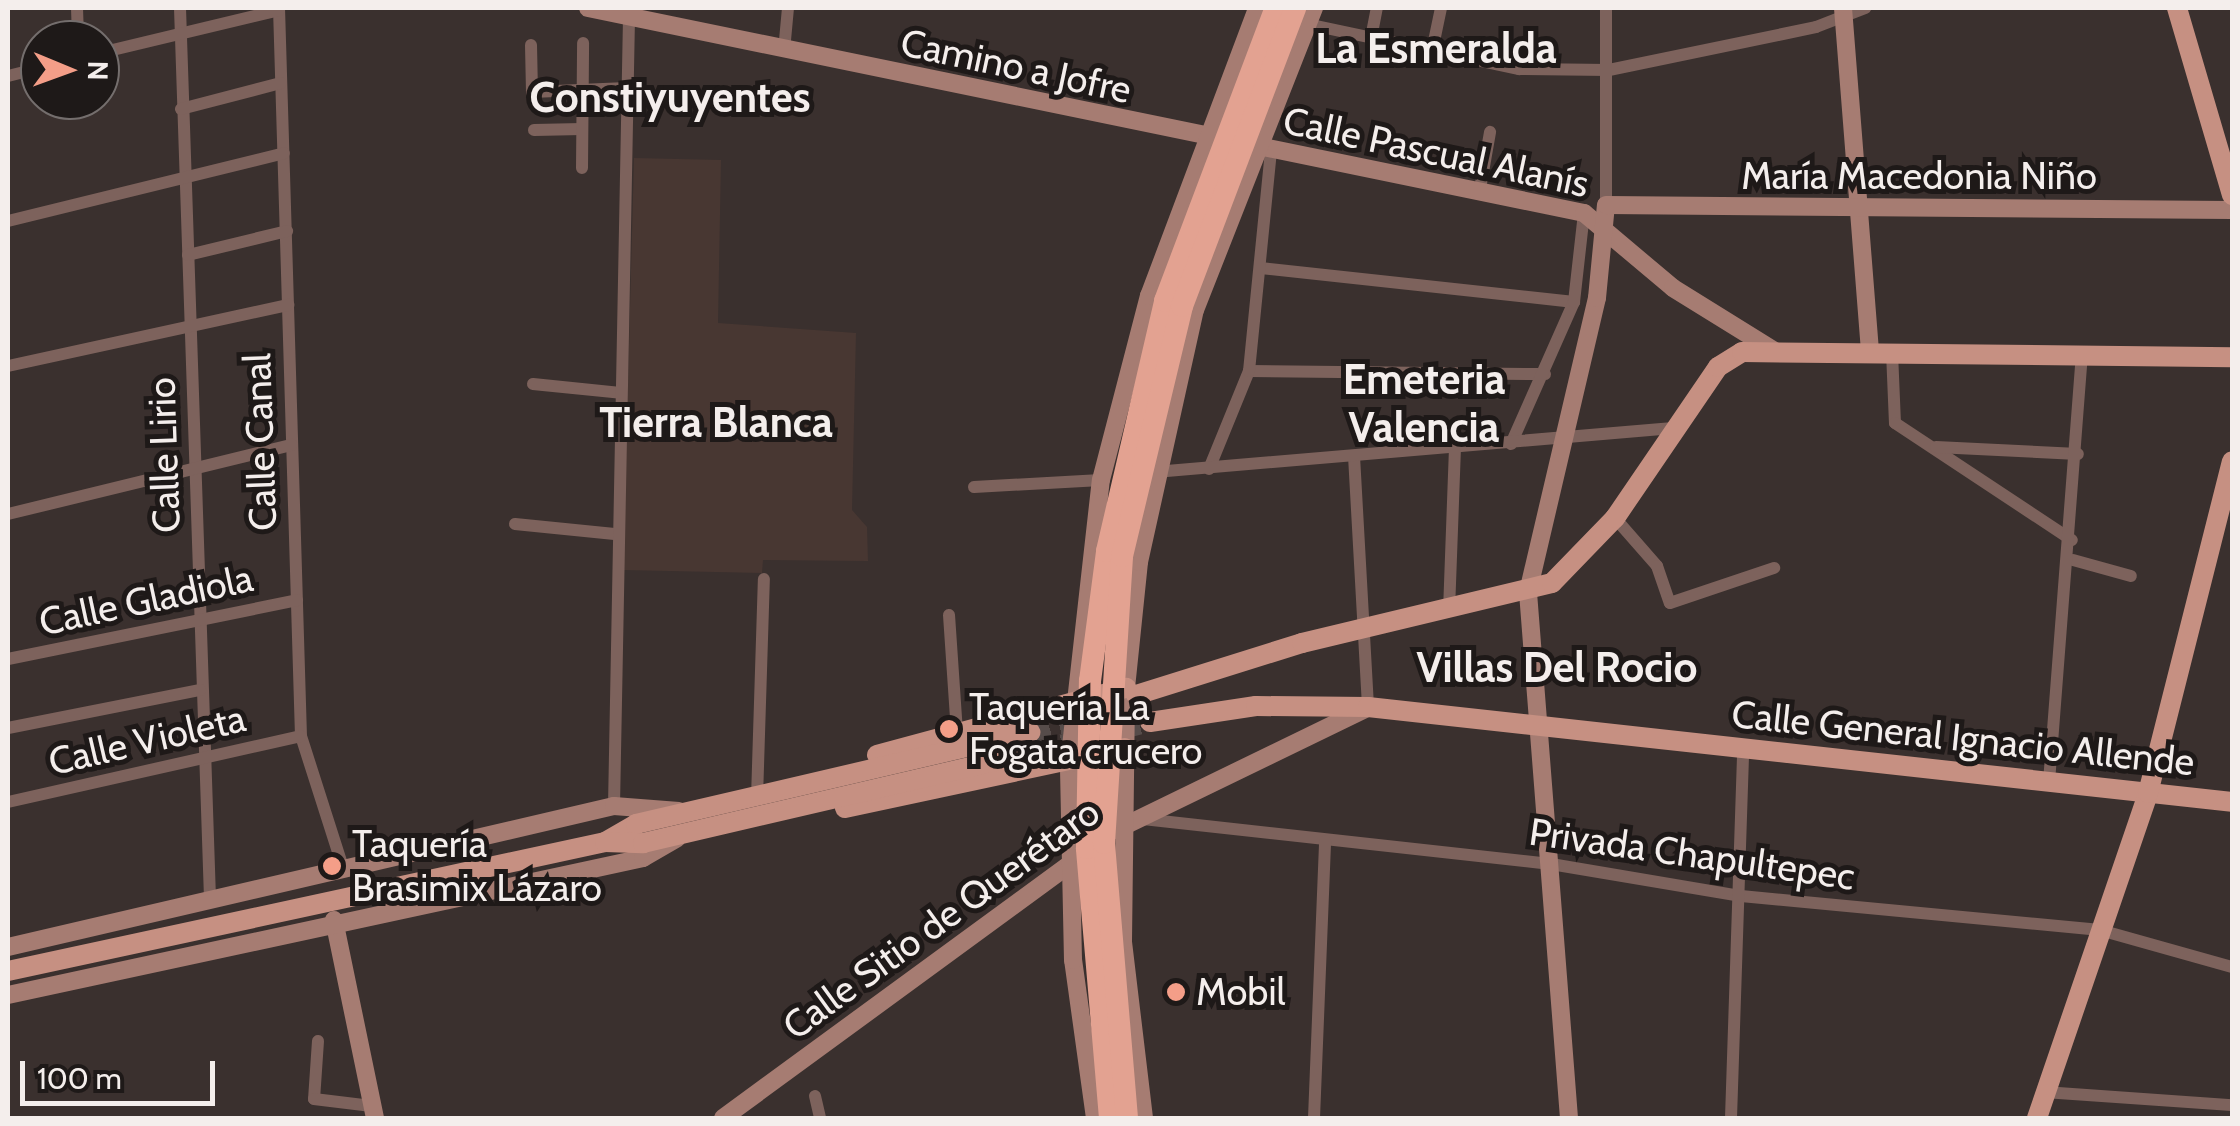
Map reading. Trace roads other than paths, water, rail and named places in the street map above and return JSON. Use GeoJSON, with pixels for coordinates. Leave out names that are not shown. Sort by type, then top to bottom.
{"type":"FeatureCollection","features":[{"type":"Feature","properties":{"kind":"highway"},"geometry":{"type":"LineString","coordinates":[[1127,1118],[1112,1078],[1086,772],[1107,551],[1170,286],[1276,8]]}},
{"type":"Feature","properties":{"kind":"highway"},"geometry":{"type":"LineString","coordinates":[[1110,1118],[1104,772],[1122,556],[1182,306],[1305,13]]}},
{"type":"Feature","properties":{"kind":"main road"},"geometry":{"type":"LineString","coordinates":[[2177,8],[2224,132],[2232,194]]}},
{"type":"Feature","properties":{"kind":"main road"},"geometry":{"type":"LineString","coordinates":[[790,789],[823,770],[1071,702],[1131,692],[1302,643],[1449,614],[1528,592],[1565,574],[1615,518],[1673,428],[1728,358],[1773,350],[2232,356]]}},
{"type":"Feature","properties":{"kind":"main road"},"geometry":{"type":"LineString","coordinates":[[2038,1118],[2148,793],[2232,462]]}},
{"type":"Feature","properties":{"kind":"main road","name":"Calle General Ignacio Allende"},"geometry":{"type":"LineString","coordinates":[[1150,722],[1256,706],[1368,708],[1539,721],[1743,751],[2232,802]]}},
{"type":"Feature","properties":{"kind":"main road"},"geometry":{"type":"LineString","coordinates":[[691,822],[790,789],[1032,742],[739,818]]}},
{"type":"Feature","properties":{"kind":"main road"},"geometry":{"type":"LineString","coordinates":[[8,970],[605,842],[636,824],[792,819],[1069,764],[1125,748]]}},
{"type":"Feature","properties":{"kind":"street","name":"Calle Lirio"},"geometry":{"type":"LineString","coordinates":[[180,8],[202,758],[210,900]]}},
{"type":"Feature","properties":{"kind":"street","name":"Camino a Jofre"},"geometry":{"type":"LineString","coordinates":[[588,8],[1263,149]]}},
{"type":"Feature","properties":{"kind":"street"},"geometry":{"type":"LineString","coordinates":[[784,51],[788,8]]}},
{"type":"Feature","properties":{"kind":"street"},"geometry":{"type":"LineString","coordinates":[[1095,1118],[1068,865],[1071,702],[1101,480],[1203,136],[1257,8]]}},
{"type":"Feature","properties":{"kind":"street"},"geometry":{"type":"LineString","coordinates":[[1371,38],[1377,8]]}},
{"type":"Feature","properties":{"kind":"street"},"geometry":{"type":"LineString","coordinates":[[1432,51],[1441,8]]}},
{"type":"Feature","properties":{"kind":"street"},"geometry":{"type":"LineString","coordinates":[[1570,1118],[1528,592],[1597,298],[1605,214],[1606,8]]}},
{"type":"Feature","properties":{"kind":"street"},"geometry":{"type":"LineString","coordinates":[[1144,1118],[1122,941],[1132,822],[1125,748],[1154,472],[1196,310],[1263,149],[1305,13],[1371,38],[1520,70],[1608,70],[1866,8]]}},
{"type":"Feature","properties":{"kind":"street"},"geometry":{"type":"LineString","coordinates":[[120,49],[279,9]]}},
{"type":"Feature","properties":{"kind":"street","name":"Calle Canal"},"geometry":{"type":"LineString","coordinates":[[279,9],[300,736],[343,868]]}},
{"type":"Feature","properties":{"kind":"street"},"geometry":{"type":"LineString","coordinates":[[1843,11],[1870,352]]}},
{"type":"Feature","properties":{"kind":"street"},"geometry":{"type":"LineString","coordinates":[[614,806],[614,534],[629,18]]}},
{"type":"Feature","properties":{"kind":"street"},"geometry":{"type":"LineString","coordinates":[[1243,41],[1260,62],[1288,66]]}},
{"type":"Feature","properties":{"kind":"street"},"geometry":{"type":"LineString","coordinates":[[582,168],[583,43]]}},
{"type":"Feature","properties":{"kind":"street"},"geometry":{"type":"LineString","coordinates":[[531,45],[532,92],[628,88]]}},
{"type":"Feature","properties":{"kind":"street"},"geometry":{"type":"LineString","coordinates":[[182,109],[282,83]]}},
{"type":"Feature","properties":{"kind":"street"},"geometry":{"type":"LineString","coordinates":[[534,130],[582,129]]}},
{"type":"Feature","properties":{"kind":"street"},"geometry":{"type":"LineString","coordinates":[[1480,189],[1490,132]]}},
{"type":"Feature","properties":{"kind":"street"},"geometry":{"type":"LineString","coordinates":[[1208,470],[1249,371],[1261,268],[1263,149]]}},
{"type":"Feature","properties":{"kind":"street","name":"Calle Pascual Alanís"},"geometry":{"type":"LineString","coordinates":[[1263,149],[1605,214]]}},
{"type":"Feature","properties":{"kind":"street"},"geometry":{"type":"LineString","coordinates":[[8,220],[183,182],[284,153]]}},
{"type":"Feature","properties":{"kind":"street","name":"María Macedonia Niño"},"geometry":{"type":"LineString","coordinates":[[1605,214],[1859,209],[2232,210]]}},
{"type":"Feature","properties":{"kind":"street"},"geometry":{"type":"LineString","coordinates":[[1511,444],[1574,302],[1584,212]]}},
{"type":"Feature","properties":{"kind":"street"},"geometry":{"type":"LineString","coordinates":[[1605,214],[1673,288],[1773,350]]}},
{"type":"Feature","properties":{"kind":"street"},"geometry":{"type":"LineString","coordinates":[[188,255],[286,230]]}},
{"type":"Feature","properties":{"kind":"street"},"geometry":{"type":"LineString","coordinates":[[1261,268],[1574,302]]}},
{"type":"Feature","properties":{"kind":"street"},"geometry":{"type":"LineString","coordinates":[[8,366],[288,305]]}},
{"type":"Feature","properties":{"kind":"street"},"geometry":{"type":"LineString","coordinates":[[1892,352],[1895,423],[2072,540]]}},
{"type":"Feature","properties":{"kind":"street"},"geometry":{"type":"LineString","coordinates":[[2049,782],[2073,560],[2082,357]]}},
{"type":"Feature","properties":{"kind":"street"},"geometry":{"type":"LineString","coordinates":[[1249,371],[1545,374]]}},
{"type":"Feature","properties":{"kind":"street"},"geometry":{"type":"LineString","coordinates":[[533,384],[621,393]]}},
{"type":"Feature","properties":{"kind":"street"},"geometry":{"type":"LineString","coordinates":[[1154,472],[1673,428]]}},
{"type":"Feature","properties":{"kind":"street"},"geometry":{"type":"LineString","coordinates":[[8,514],[292,445]]}},
{"type":"Feature","properties":{"kind":"street"},"geometry":{"type":"LineString","coordinates":[[1932,447],[2078,454]]}},
{"type":"Feature","properties":{"kind":"street"},"geometry":{"type":"LineString","coordinates":[[1449,614],[1455,449]]}},
{"type":"Feature","properties":{"kind":"street"},"geometry":{"type":"LineString","coordinates":[[1354,456],[1368,708]]}},
{"type":"Feature","properties":{"kind":"street"},"geometry":{"type":"LineString","coordinates":[[974,486],[1101,480]]}},
{"type":"Feature","properties":{"kind":"street"},"geometry":{"type":"LineString","coordinates":[[1615,518],[1657,566],[1670,603],[1774,568]]}},
{"type":"Feature","properties":{"kind":"street"},"geometry":{"type":"LineString","coordinates":[[516,524],[614,534]]}},
{"type":"Feature","properties":{"kind":"street"},"geometry":{"type":"LineString","coordinates":[[2073,560],[2132,576]]}},
{"type":"Feature","properties":{"kind":"street"},"geometry":{"type":"LineString","coordinates":[[757,798],[764,579]]}},
{"type":"Feature","properties":{"kind":"street","name":"Calle Gladiola"},"geometry":{"type":"LineString","coordinates":[[8,659],[198,616],[297,600]]}},
{"type":"Feature","properties":{"kind":"street"},"geometry":{"type":"LineString","coordinates":[[949,615],[957,734]]}},
{"type":"Feature","properties":{"kind":"street"},"geometry":{"type":"LineString","coordinates":[[8,728],[200,690]]}},
{"type":"Feature","properties":{"kind":"street","name":"Calle Sitio de Querétaro"},"geometry":{"type":"LineString","coordinates":[[723,1118],[1132,822],[1368,708]]}},
{"type":"Feature","properties":{"kind":"street","name":"Calle Violeta"},"geometry":{"type":"LineString","coordinates":[[8,802],[300,736]]}},
{"type":"Feature","properties":{"kind":"street"},"geometry":{"type":"LineString","coordinates":[[1731,1118],[1743,751]]}},
{"type":"Feature","properties":{"kind":"street"},"geometry":{"type":"LineString","coordinates":[[8,948],[614,806],[691,822]]}},
{"type":"Feature","properties":{"kind":"street"},"geometry":{"type":"LineString","coordinates":[[8,995],[334,920],[643,858],[691,822]]}},
{"type":"Feature","properties":{"kind":"street","name":"Privada Chapultepec"},"geometry":{"type":"LineString","coordinates":[[1132,822],[1551,864],[1741,896],[2100,930],[2232,967]]}},
{"type":"Feature","properties":{"kind":"street"},"geometry":{"type":"LineString","coordinates":[[1314,1118],[1325,840]]}},
{"type":"Feature","properties":{"kind":"street"},"geometry":{"type":"LineString","coordinates":[[318,1042],[314,1099],[374,1112],[334,920]]}},
{"type":"Feature","properties":{"kind":"street"},"geometry":{"type":"LineString","coordinates":[[2044,1092],[2232,1105]]}},
{"type":"Feature","properties":{"kind":"street"},"geometry":{"type":"LineString","coordinates":[[815,1096],[820,1118]]}},
{"type":"Feature","properties":{"kind":"tunnel"},"geometry":{"type":"LineString","coordinates":[[1030,732],[1088,717]]}},
{"type":"Feature","properties":{"kind":"tunnel"},"geometry":{"type":"LineString","coordinates":[[1033,752],[1150,722]]}},
{"type":"Feature","properties":{"kind":"place","name":"Taquería La Fogata crucero"},"geometry":{"type":"Point","coordinates":[949,729]}},
{"type":"Feature","properties":{"kind":"place","name":"Taquería Brasimix Lázaro"},"geometry":{"type":"Point","coordinates":[332,866]}},
{"type":"Feature","properties":{"kind":"place","name":"Mobil"},"geometry":{"type":"Point","coordinates":[1176,992]}},
{"type":"Feature","properties":{"kind":"district","name":"La Esmeralda"},"geometry":{"type":"Point","coordinates":[1436,48]}},
{"type":"Feature","properties":{"kind":"district","name":"Constiyuyentes"},"geometry":{"type":"Point","coordinates":[670,97]}},
{"type":"Feature","properties":{"kind":"district","name":"Emeteria Valencia"},"geometry":{"type":"Point","coordinates":[1424,403]}},
{"type":"Feature","properties":{"kind":"district","name":"Tierra Blanca"},"geometry":{"type":"Point","coordinates":[716,422]}},
{"type":"Feature","properties":{"kind":"district","name":"Villas Del Rocio"},"geometry":{"type":"Point","coordinates":[1557,667]}}]}
